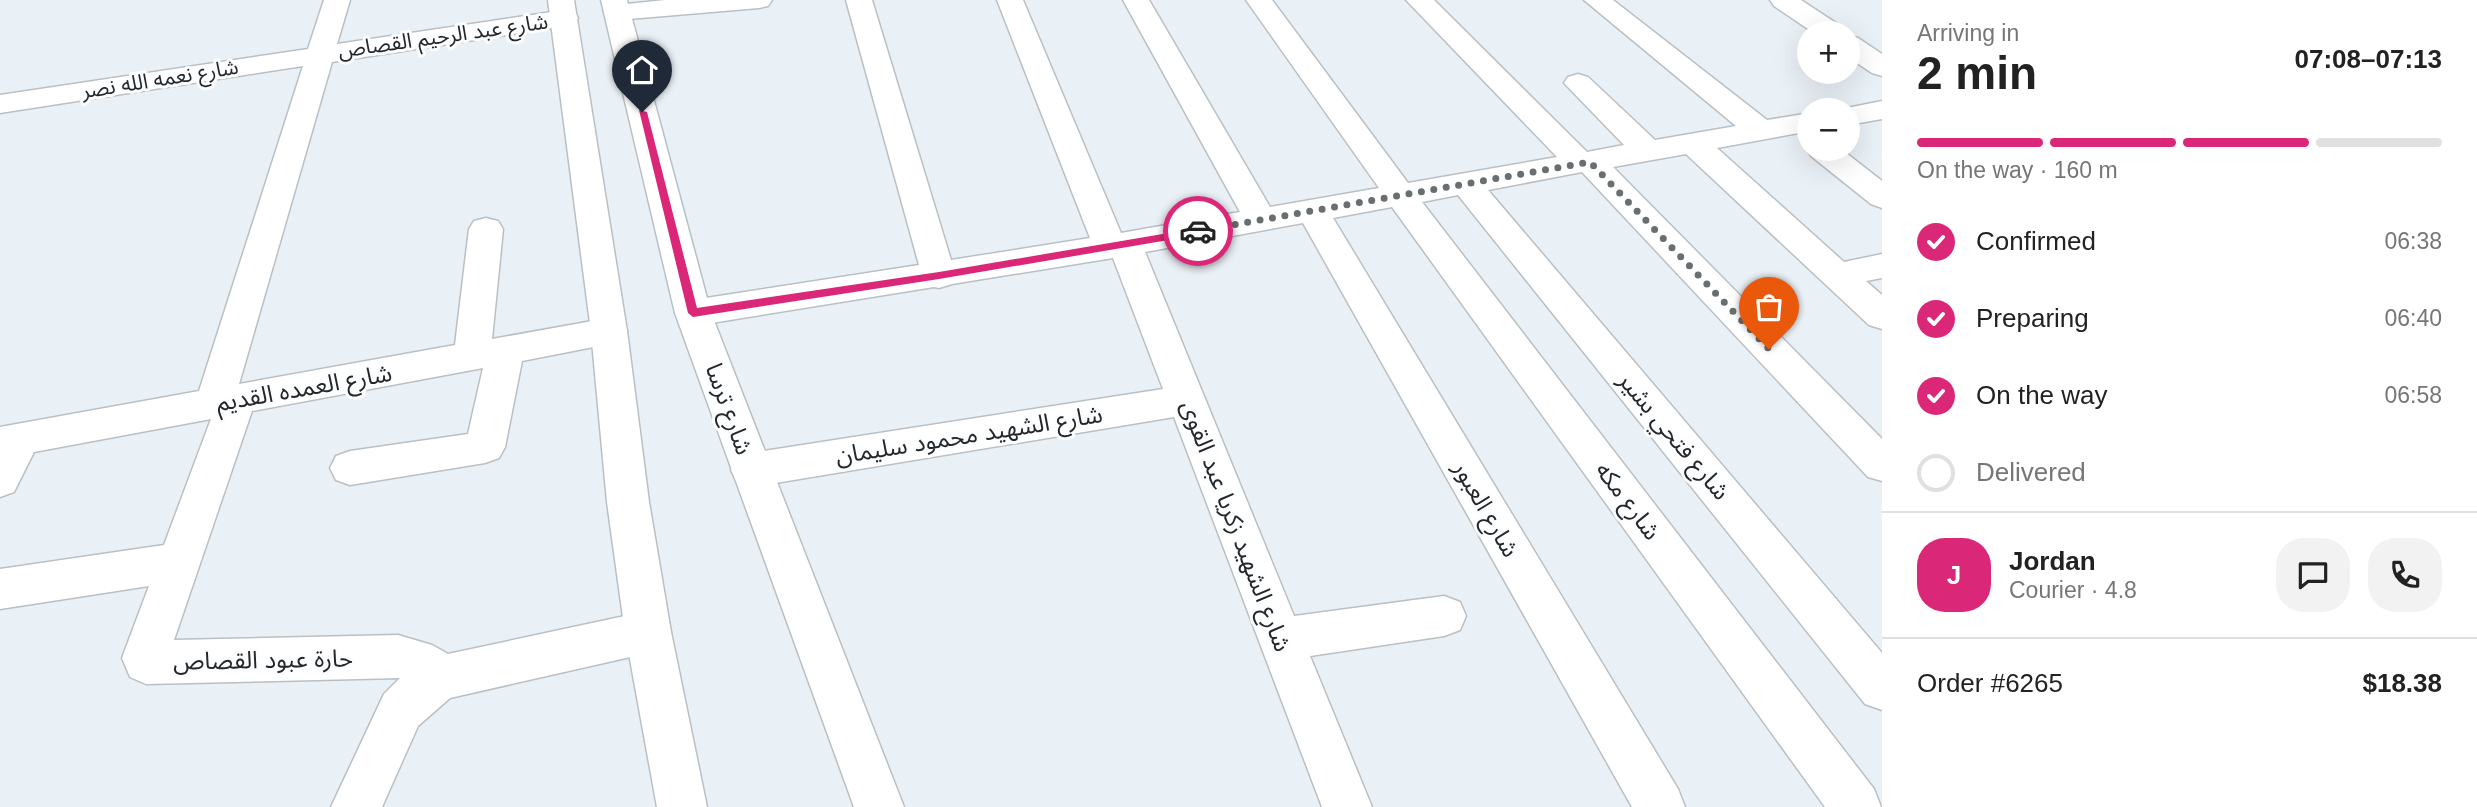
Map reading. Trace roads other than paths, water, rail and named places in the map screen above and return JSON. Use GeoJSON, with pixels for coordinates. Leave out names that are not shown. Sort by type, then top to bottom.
{"type":"FeatureCollection","features":[{"type":"Feature","properties":{"kind":"street","name":"حارة عبود القصاص"},"geometry":{"type":"LineString","coordinates":[[337,0],[179,562],[145,658],[148,662],[398,656],[415,659],[430,666],[439,678]]}},
{"type":"Feature","properties":{"kind":"street"},"geometry":{"type":"LineString","coordinates":[[615,6],[759,0]]}},
{"type":"Feature","properties":{"kind":"street"},"geometry":{"type":"LineString","coordinates":[[859,0],[939,276]]}},
{"type":"Feature","properties":{"kind":"street","name":"شارع الشهيد زكريا عبد القوى"},"geometry":{"type":"LineString","coordinates":[[1010,0],[1186,400],[1347,807]]}},
{"type":"Feature","properties":{"kind":"street"},"geometry":{"type":"LineString","coordinates":[[1136,0],[1261,220]]}},
{"type":"Feature","properties":{"kind":"street","name":"شارع مكه"},"geometry":{"type":"LineString","coordinates":[[1259,0],[1400,195],[1856,807]]}},
{"type":"Feature","properties":{"kind":"street"},"geometry":{"type":"LineString","coordinates":[[1419,0],[1585,162],[1882,465]]}},
{"type":"Feature","properties":{"kind":"street"},"geometry":{"type":"LineString","coordinates":[[1597,0],[1760,131]]}},
{"type":"Feature","properties":{"kind":"street"},"geometry":{"type":"LineString","coordinates":[[1783,0],[1814,21]]}},
{"type":"Feature","properties":{"kind":"street","name":"شارع ترسا"},"geometry":{"type":"LineString","coordinates":[[615,6],[693,313],[866,794]]}},
{"type":"Feature","properties":{"kind":"street","name":"شارع عبد الرحيم القصاص"},"geometry":{"type":"LineString","coordinates":[[320,54],[563,9]]}},
{"type":"Feature","properties":{"kind":"street"},"geometry":{"type":"LineString","coordinates":[[563,9],[608,331],[628,502],[648,632],[682,807]]}},
{"type":"Feature","properties":{"kind":"street"},"geometry":{"type":"LineString","coordinates":[[1860,52],[1882,67]]}},
{"type":"Feature","properties":{"kind":"street","name":"شارع نعمه الله نصر"},"geometry":{"type":"LineString","coordinates":[[0,104],[320,54]]}},
{"type":"Feature","properties":{"kind":"street"},"geometry":{"type":"LineString","coordinates":[[1578,83],[1648,151]]}},
{"type":"Feature","properties":{"kind":"street"},"geometry":{"type":"LineString","coordinates":[[1860,114],[1882,110]]}},
{"type":"Feature","properties":{"kind":"street"},"geometry":{"type":"LineString","coordinates":[[693,313],[939,276],[1760,131],[1797,129]]}},
{"type":"Feature","properties":{"kind":"street"},"geometry":{"type":"LineString","coordinates":[[1693,143],[1882,316]]}},
{"type":"Feature","properties":{"kind":"street"},"geometry":{"type":"LineString","coordinates":[[1837,161],[1882,197]]}},
{"type":"Feature","properties":{"kind":"street","name":"شارع فتحي بشير"},"geometry":{"type":"LineString","coordinates":[[1466,184],[1882,688]]}},
{"type":"Feature","properties":{"kind":"street","name":"شارع العبور"},"geometry":{"type":"LineString","coordinates":[[1313,211],[1660,807]]}},
{"type":"Feature","properties":{"kind":"street"},"geometry":{"type":"LineString","coordinates":[[350,468],[485,447],[489,354],[486,229]]}},
{"type":"Feature","properties":{"kind":"street"},"geometry":{"type":"LineString","coordinates":[[1838,275],[1882,266]]}},
{"type":"Feature","properties":{"kind":"street","name":"شارع العمده القديم"},"geometry":{"type":"LineString","coordinates":[[10,442],[608,331]]}},
{"type":"Feature","properties":{"kind":"street","name":"شارع الشهيد محمود سليمان"},"geometry":{"type":"LineString","coordinates":[[751,470],[1186,400]]}},
{"type":"Feature","properties":{"kind":"street"},"geometry":{"type":"LineString","coordinates":[[0,480],[10,442]]}},
{"type":"Feature","properties":{"kind":"street"},"geometry":{"type":"LineString","coordinates":[[0,589],[179,562]]}},
{"type":"Feature","properties":{"kind":"street"},"geometry":{"type":"LineString","coordinates":[[1280,639],[1444,616]]}},
{"type":"Feature","properties":{"kind":"street"},"geometry":{"type":"LineString","coordinates":[[356,807],[401,710],[419,692],[439,678],[648,632]]}}]}
